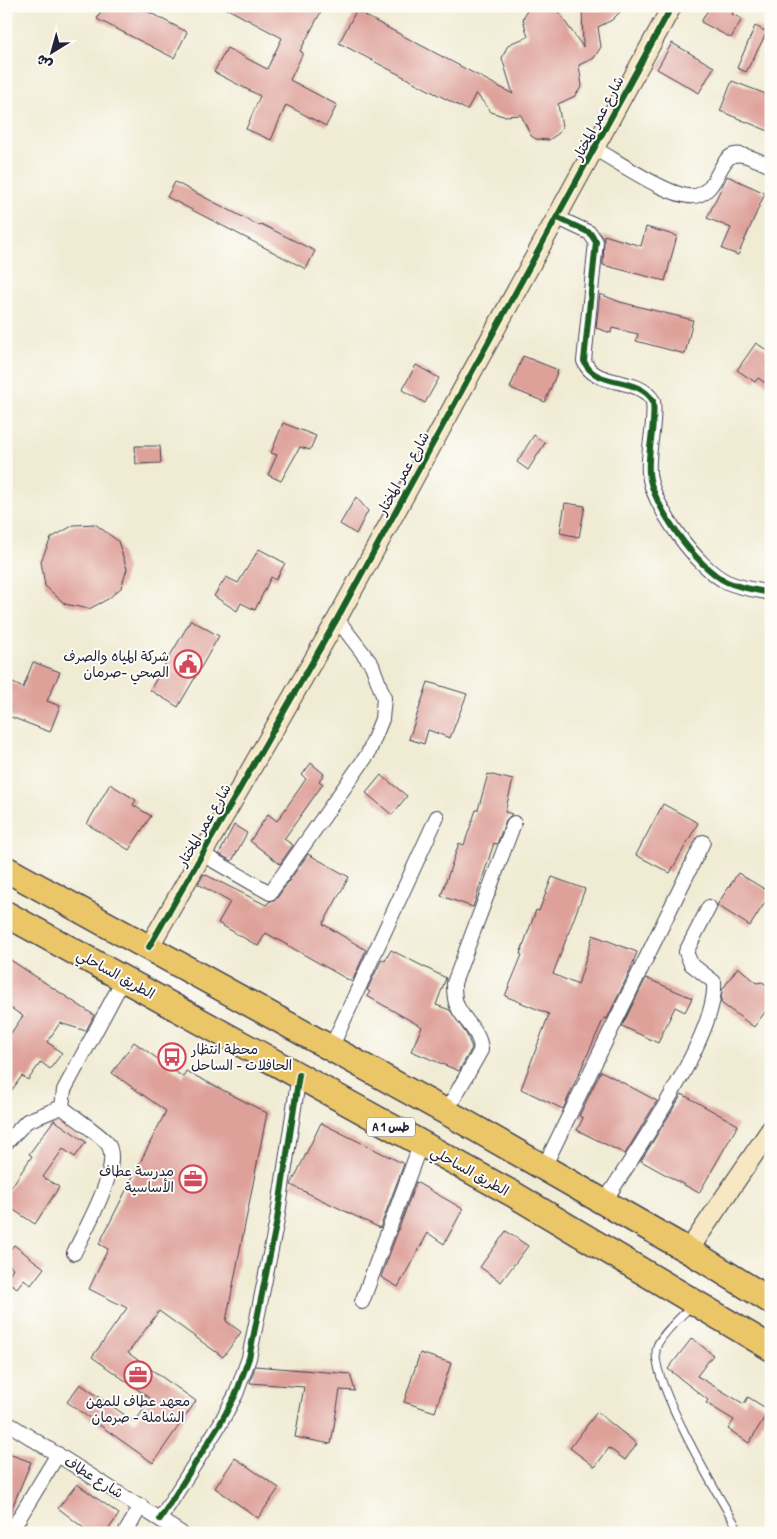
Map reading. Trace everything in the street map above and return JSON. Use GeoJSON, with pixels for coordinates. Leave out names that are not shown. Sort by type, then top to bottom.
{"type":"FeatureCollection","features":[{"type":"Feature","properties":{"kind":"highway","name":"A 1 طس"},"geometry":{"type":"LineString","coordinates":[[6,869],[446,1112],[771,1301]]}},
{"type":"Feature","properties":{"kind":"highway","name":"الطريق الساحلي"},"geometry":{"type":"LineString","coordinates":[[6,914],[512,1194],[771,1348]]}},
{"type":"Feature","properties":{"kind":"street","name":"شارع عمر المختار"},"geometry":{"type":"LineString","coordinates":[[149,947],[338,619],[672,6]]}},
{"type":"Feature","properties":{"kind":"street"},"geometry":{"type":"LineString","coordinates":[[596,148],[660,187],[681,195],[694,196],[706,191],[713,185],[726,158],[732,154],[742,154],[771,166]]}},
{"type":"Feature","properties":{"kind":"street"},"geometry":{"type":"LineString","coordinates":[[558,218],[590,233],[596,242],[584,361],[587,368],[601,377],[640,387],[649,393],[653,401],[649,473],[652,490],[661,507],[687,546],[712,573],[727,582],[771,593]]}},
{"type":"Feature","properties":{"kind":"street"},"geometry":{"type":"LineString","coordinates":[[202,854],[270,893],[368,754],[382,719],[384,698],[372,665],[338,619]]}},
{"type":"Feature","properties":{"kind":"street"},"geometry":{"type":"LineString","coordinates":[[331,1048],[437,817]]}},
{"type":"Feature","properties":{"kind":"street"},"geometry":{"type":"LineString","coordinates":[[446,1112],[481,1050],[481,1040],[477,1032],[456,1004],[454,983],[514,823]]}},
{"type":"Feature","properties":{"kind":"street"},"geometry":{"type":"LineString","coordinates":[[543,1169],[703,842]]}},
{"type":"Feature","properties":{"kind":"street"},"geometry":{"type":"LineString","coordinates":[[603,1204],[674,1089],[712,1009],[715,994],[714,982],[691,964],[686,952],[709,907]]}},
{"type":"Feature","properties":{"kind":"street"},"geometry":{"type":"LineString","coordinates":[[62,1107],[64,1090],[124,978]]}},
{"type":"Feature","properties":{"kind":"street"},"geometry":{"type":"LineString","coordinates":[[160,1518],[220,1424],[236,1394],[249,1358],[277,1220],[299,1075]]}},
{"type":"Feature","properties":{"kind":"street"},"geometry":{"type":"LineString","coordinates":[[6,1143],[27,1121],[62,1107]]}},
{"type":"Feature","properties":{"kind":"street"},"geometry":{"type":"LineString","coordinates":[[62,1107],[107,1143],[113,1156],[104,1190],[74,1253]]}},
{"type":"Feature","properties":{"kind":"street"},"geometry":{"type":"LineString","coordinates":[[688,1251],[771,1129]]}},
{"type":"Feature","properties":{"kind":"street"},"geometry":{"type":"LineString","coordinates":[[362,1302],[421,1143]]}},
{"type":"Feature","properties":{"kind":"street","name":"شارع عطاف"},"geometry":{"type":"LineString","coordinates":[[6,1422],[181,1533]]}},
{"type":"Feature","properties":{"kind":"street"},"geometry":{"type":"LineString","coordinates":[[10,1533],[58,1454]]}},
{"type":"Feature","properties":{"kind":"street"},"geometry":{"type":"LineString","coordinates":[[125,1533],[140,1506]]}},
{"type":"Feature","properties":{"kind":"lane"},"geometry":{"type":"LineString","coordinates":[[694,1303],[657,1346],[657,1367],[668,1397],[722,1502],[740,1530]]}},
{"type":"Feature","properties":{"kind":"building"},"geometry":{"type":"Polygon","coordinates":[[[103,6],[137,6],[187,32],[174,58],[97,19],[103,6]]]}},
{"type":"Feature","properties":{"kind":"building"},"geometry":{"type":"Polygon","coordinates":[[[222,6],[324,6],[300,51],[303,53],[290,80],[337,105],[326,126],[286,105],[271,140],[246,129],[260,96],[214,72],[227,48],[267,69],[282,38],[222,6]]]}},
{"type":"Feature","properties":{"kind":"building"},"geometry":{"type":"Polygon","coordinates":[[[529,6],[554,6],[583,47],[582,6],[626,6],[612,20],[598,27],[601,47],[594,58],[579,65],[582,86],[575,96],[558,104],[562,127],[559,133],[549,140],[536,139],[531,136],[521,115],[503,116],[491,112],[476,93],[467,110],[339,43],[356,11],[513,94],[502,58],[511,43],[528,37],[523,19],[529,6]]]}},
{"type":"Feature","properties":{"kind":"building"},"geometry":{"type":"Polygon","coordinates":[[[710,6],[736,6],[732,14],[742,19],[731,38],[701,22],[710,6]]]}},
{"type":"Feature","properties":{"kind":"building"},"geometry":{"type":"Polygon","coordinates":[[[755,26],[767,32],[746,72],[737,68],[755,26]]]}},
{"type":"Feature","properties":{"kind":"building"},"geometry":{"type":"Polygon","coordinates":[[[672,43],[714,67],[699,93],[657,69],[672,43]]]}},
{"type":"Feature","properties":{"kind":"building"},"geometry":{"type":"Polygon","coordinates":[[[732,81],[771,96],[771,132],[720,111],[732,81]]]}},
{"type":"Feature","properties":{"kind":"building"},"geometry":{"type":"Polygon","coordinates":[[[727,176],[765,193],[738,255],[722,249],[731,228],[707,218],[727,176]]]}},
{"type":"Feature","properties":{"kind":"building"},"geometry":{"type":"Polygon","coordinates":[[[175,182],[260,226],[261,224],[315,251],[306,269],[167,197],[175,182]]]}},
{"type":"Feature","properties":{"kind":"building"},"geometry":{"type":"Polygon","coordinates":[[[646,227],[677,236],[665,281],[603,265],[604,235],[641,246],[646,227]]]}},
{"type":"Feature","properties":{"kind":"building"},"geometry":{"type":"Polygon","coordinates":[[[600,294],[620,302],[693,320],[685,354],[636,341],[638,334],[612,328],[611,333],[596,328],[600,294]]]}},
{"type":"Feature","properties":{"kind":"building"},"geometry":{"type":"Polygon","coordinates":[[[756,343],[771,353],[771,387],[758,378],[755,382],[737,370],[756,343]]]}},
{"type":"Feature","properties":{"kind":"building"},"geometry":{"type":"Polygon","coordinates":[[[523,356],[558,370],[545,402],[510,388],[523,356]]]}},
{"type":"Feature","properties":{"kind":"building"},"geometry":{"type":"Polygon","coordinates":[[[416,365],[439,378],[425,403],[402,390],[416,365]]]}},
{"type":"Feature","properties":{"kind":"building"},"geometry":{"type":"Polygon","coordinates":[[[283,423],[316,436],[310,450],[300,447],[281,481],[268,475],[277,455],[271,453],[283,423]]]}},
{"type":"Feature","properties":{"kind":"building"},"geometry":{"type":"Polygon","coordinates":[[[534,435],[545,443],[528,470],[517,462],[534,435]]]}},
{"type":"Feature","properties":{"kind":"building"},"geometry":{"type":"Polygon","coordinates":[[[135,446],[160,446],[161,463],[136,464],[135,446]]]}},
{"type":"Feature","properties":{"kind":"building"},"geometry":{"type":"Polygon","coordinates":[[[356,497],[368,511],[356,534],[340,524],[356,497]]]}},
{"type":"Feature","properties":{"kind":"building"},"geometry":{"type":"Polygon","coordinates":[[[565,503],[585,506],[579,537],[560,533],[565,503]]]}},
{"type":"Feature","properties":{"kind":"building"},"geometry":{"type":"Polygon","coordinates":[[[95,524],[118,541],[127,569],[121,588],[108,599],[89,609],[65,604],[45,586],[41,561],[51,538],[74,525],[95,524]]]}},
{"type":"Feature","properties":{"kind":"building"},"geometry":{"type":"Polygon","coordinates":[[[259,549],[285,563],[276,580],[271,577],[255,610],[241,603],[237,611],[214,596],[226,577],[238,583],[259,549]]]}},
{"type":"Feature","properties":{"kind":"building"},"geometry":{"type":"Polygon","coordinates":[[[191,620],[219,636],[178,707],[150,690],[191,620]]]}},
{"type":"Feature","properties":{"kind":"building"},"geometry":{"type":"Polygon","coordinates":[[[33,662],[60,672],[47,701],[60,706],[50,732],[6,715],[9,681],[23,688],[33,662]]]}},
{"type":"Feature","properties":{"kind":"building"},"geometry":{"type":"Polygon","coordinates":[[[428,682],[467,694],[450,738],[428,730],[424,744],[409,739],[428,682]]]}},
{"type":"Feature","properties":{"kind":"building"},"geometry":{"type":"Polygon","coordinates":[[[311,763],[324,774],[319,781],[323,784],[284,839],[293,845],[280,864],[250,841],[268,814],[277,821],[306,779],[302,775],[311,763]]]}},
{"type":"Feature","properties":{"kind":"building"},"geometry":{"type":"Polygon","coordinates":[[[488,774],[513,780],[505,812],[512,814],[506,820],[497,844],[494,843],[473,907],[441,896],[459,843],[464,845],[476,810],[478,810],[488,774]]]}},
{"type":"Feature","properties":{"kind":"building"},"geometry":{"type":"Polygon","coordinates":[[[381,775],[407,796],[392,815],[366,793],[381,775]]]}},
{"type":"Feature","properties":{"kind":"building"},"geometry":{"type":"Polygon","coordinates":[[[110,784],[136,800],[133,805],[151,816],[129,850],[87,824],[110,784]]]}},
{"type":"Feature","properties":{"kind":"building"},"geometry":{"type":"Polygon","coordinates":[[[663,804],[698,823],[670,873],[636,855],[663,804]]]}},
{"type":"Feature","properties":{"kind":"building"},"geometry":{"type":"Polygon","coordinates":[[[234,825],[247,833],[232,861],[219,854],[234,825]]]}},
{"type":"Feature","properties":{"kind":"building"},"geometry":{"type":"Polygon","coordinates":[[[308,854],[349,877],[323,924],[366,950],[352,982],[266,933],[258,946],[218,923],[230,902],[198,884],[204,874],[266,905],[277,898],[308,854]]]}},
{"type":"Feature","properties":{"kind":"building"},"geometry":{"type":"Polygon","coordinates":[[[738,873],[771,893],[750,926],[717,905],[738,873]]]}},
{"type":"Feature","properties":{"kind":"building"},"geometry":{"type":"Polygon","coordinates":[[[552,877],[585,889],[553,974],[578,985],[593,935],[637,952],[630,971],[607,1019],[604,1018],[563,1109],[521,1089],[549,1014],[505,996],[522,955],[520,954],[536,910],[539,911],[552,877]]]}},
{"type":"Feature","properties":{"kind":"building"},"geometry":{"type":"Polygon","coordinates":[[[391,950],[446,978],[436,1005],[450,1010],[467,1035],[472,1048],[459,1071],[411,1051],[422,1027],[367,996],[370,992],[367,990],[382,959],[385,961],[391,950]]]}},
{"type":"Feature","properties":{"kind":"building"},"geometry":{"type":"Polygon","coordinates":[[[6,957],[94,1015],[86,1031],[60,1023],[47,1042],[62,1053],[50,1069],[41,1062],[28,1080],[22,1076],[6,1098],[6,1040],[23,1016],[6,1005],[6,957]]]}},
{"type":"Feature","properties":{"kind":"building"},"geometry":{"type":"Polygon","coordinates":[[[738,967],[757,983],[762,982],[771,987],[771,1004],[754,1027],[721,1003],[722,990],[738,967]]]}},
{"type":"Feature","properties":{"kind":"building"},"geometry":{"type":"Polygon","coordinates":[[[646,978],[692,998],[685,1012],[675,1007],[658,1043],[622,1026],[646,978]]]}},
{"type":"Feature","properties":{"kind":"building","name":"مدرسة عطاف الأساسية"},"geometry":{"type":"Polygon","coordinates":[[[134,1042],[183,1077],[186,1071],[267,1113],[226,1321],[241,1332],[223,1357],[159,1311],[128,1353],[196,1401],[153,1463],[67,1402],[80,1384],[135,1422],[151,1399],[92,1357],[127,1308],[89,1289],[108,1249],[99,1244],[166,1111],[112,1073],[134,1042]]]}},
{"type":"Feature","properties":{"kind":"building"},"geometry":{"type":"Polygon","coordinates":[[[601,1071],[657,1101],[625,1154],[577,1130],[583,1118],[579,1116],[601,1071]]]}},
{"type":"Feature","properties":{"kind":"building"},"geometry":{"type":"Polygon","coordinates":[[[682,1094],[738,1125],[699,1193],[641,1161],[682,1094]]]}},
{"type":"Feature","properties":{"kind":"building"},"geometry":{"type":"Polygon","coordinates":[[[54,1120],[86,1142],[75,1157],[63,1149],[43,1177],[59,1187],[35,1224],[6,1205],[6,1195],[32,1156],[29,1154],[54,1120]]]}},
{"type":"Feature","properties":{"kind":"building"},"geometry":{"type":"Polygon","coordinates":[[[321,1123],[404,1164],[380,1228],[291,1185],[321,1123]]]}},
{"type":"Feature","properties":{"kind":"building"},"geometry":{"type":"Polygon","coordinates":[[[416,1182],[463,1209],[444,1244],[428,1233],[398,1287],[381,1277],[416,1182]]]}},
{"type":"Feature","properties":{"kind":"building"},"geometry":{"type":"Polygon","coordinates":[[[506,1231],[528,1246],[501,1282],[480,1267],[506,1231]]]}},
{"type":"Feature","properties":{"kind":"building"},"geometry":{"type":"Polygon","coordinates":[[[14,1245],[44,1268],[31,1285],[24,1279],[17,1288],[6,1280],[13,1268],[6,1263],[6,1254],[14,1245]]]}},
{"type":"Feature","properties":{"kind":"building"},"geometry":{"type":"Polygon","coordinates":[[[692,1338],[713,1355],[697,1376],[744,1404],[748,1397],[769,1410],[749,1443],[728,1429],[734,1420],[706,1403],[708,1400],[668,1369],[692,1338]]]}},
{"type":"Feature","properties":{"kind":"building"},"geometry":{"type":"Polygon","coordinates":[[[420,1353],[451,1363],[435,1412],[404,1402],[420,1353]]]}},
{"type":"Feature","properties":{"kind":"building"},"geometry":{"type":"Polygon","coordinates":[[[255,1366],[350,1374],[355,1391],[340,1390],[331,1444],[295,1437],[304,1387],[250,1383],[255,1366]]]}},
{"type":"Feature","properties":{"kind":"building"},"geometry":{"type":"Polygon","coordinates":[[[597,1412],[637,1444],[625,1460],[609,1448],[595,1467],[570,1448],[597,1412]]]}},
{"type":"Feature","properties":{"kind":"building"},"geometry":{"type":"Polygon","coordinates":[[[6,1453],[31,1462],[6,1522],[6,1453]]]}},
{"type":"Feature","properties":{"kind":"building"},"geometry":{"type":"Polygon","coordinates":[[[235,1458],[279,1488],[258,1518],[215,1488],[235,1458]]]}},
{"type":"Feature","properties":{"kind":"building"},"geometry":{"type":"Polygon","coordinates":[[[77,1484],[119,1514],[106,1533],[90,1533],[58,1508],[77,1484]]]}},
{"type":"Feature","properties":{"kind":"cycle path"},"geometry":{"type":"LineString","coordinates":[[149,947],[337,619],[672,6]]}},
{"type":"Feature","properties":{"kind":"cycle path"},"geometry":{"type":"LineString","coordinates":[[558,218],[590,233],[596,242],[584,361],[590,370],[597,375],[637,388],[646,393],[653,401],[649,473],[652,486],[667,518],[690,550],[715,575],[737,586],[771,593]]}},
{"type":"Feature","properties":{"kind":"cycle path"},"geometry":{"type":"LineString","coordinates":[[160,1519],[220,1424],[236,1394],[249,1358],[277,1220],[299,1075]]}},
{"type":"Feature","properties":{"kind":"place","name":"شركة المياه والصرف الصحي -صرمان"},"geometry":{"type":"Point","coordinates":[188,664]}},
{"type":"Feature","properties":{"kind":"place","name":"محطة انتظار الحافلات - الساحل"},"geometry":{"type":"Point","coordinates":[172,1057]}},
{"type":"Feature","properties":{"kind":"place","name":"مدرسة عطاف الأساسية"},"geometry":{"type":"Point","coordinates":[193,1179]}},
{"type":"Feature","properties":{"kind":"place","name":"معهد عطاف للمهن الشاملة - صرمان"},"geometry":{"type":"Point","coordinates":[138,1375]}}]}
